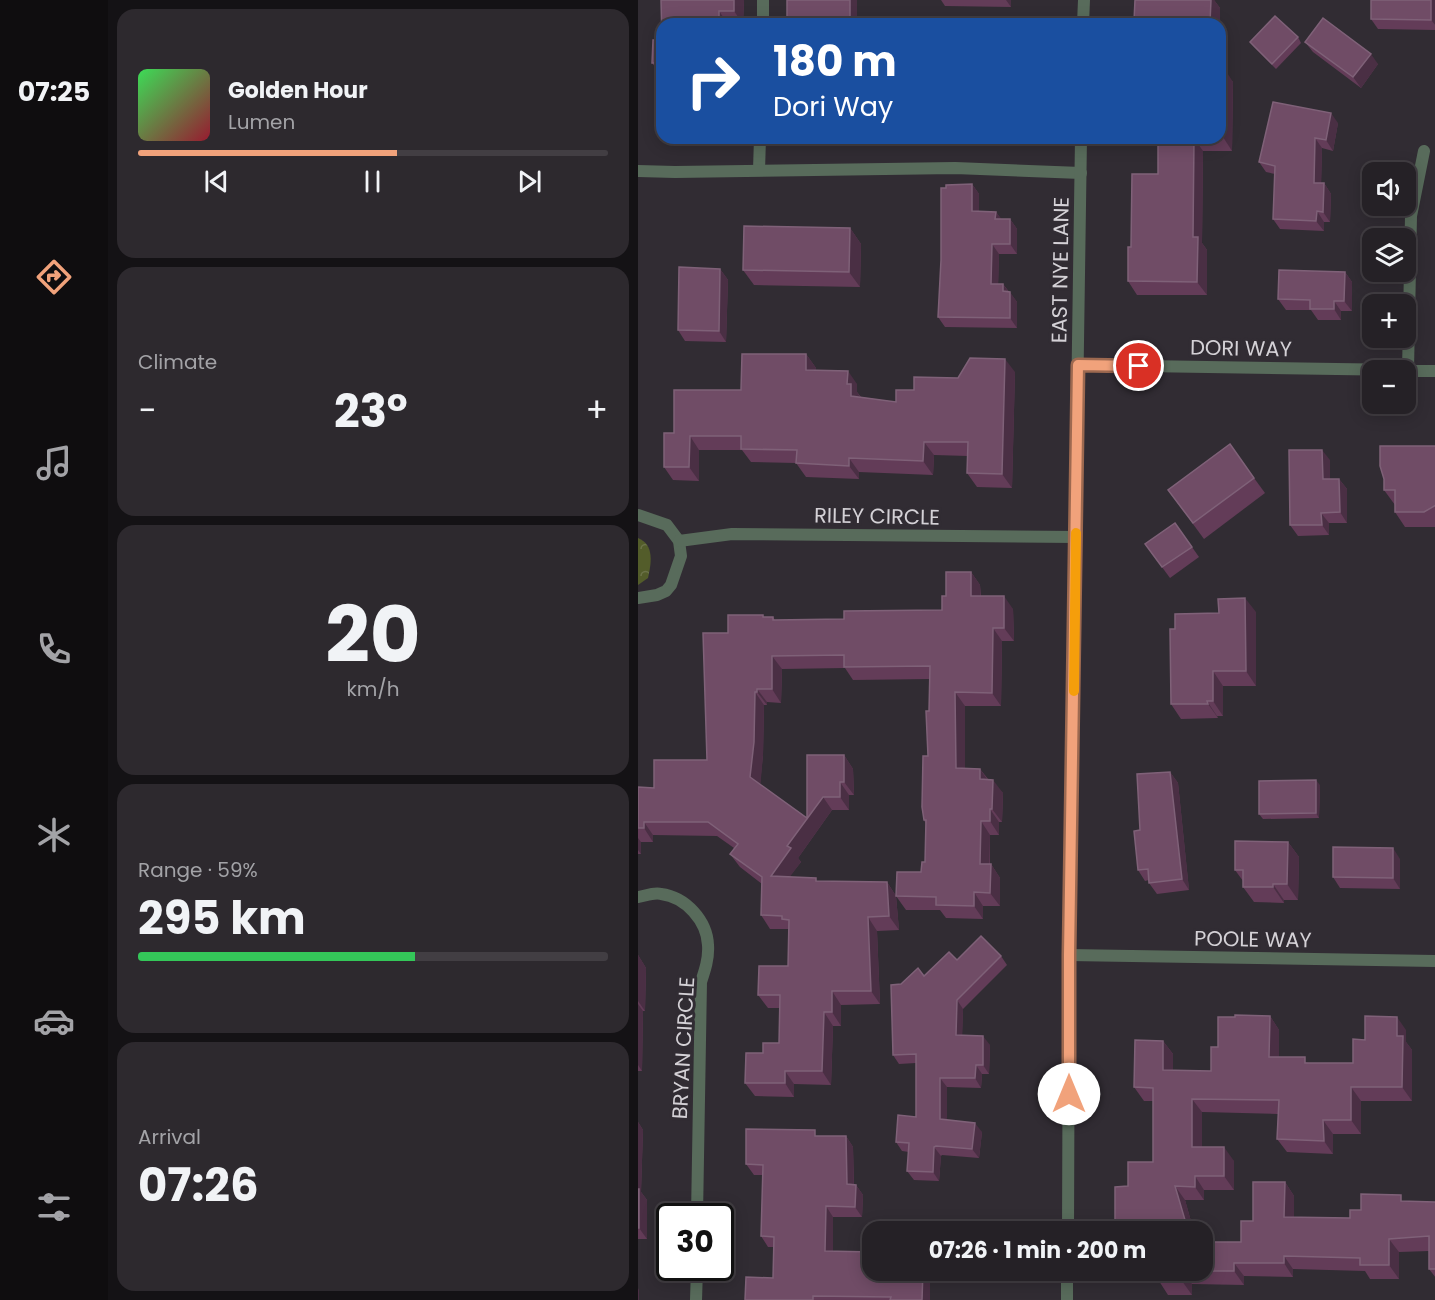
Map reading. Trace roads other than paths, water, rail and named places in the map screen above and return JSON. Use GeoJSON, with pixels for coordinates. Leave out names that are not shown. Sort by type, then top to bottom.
{"type":"FeatureCollection","features":[{"type":"Feature","properties":{"kind":"street"},"geometry":{"type":"LineString","coordinates":[[763,0],[763,18]]}},
{"type":"Feature","properties":{"kind":"street"},"geometry":{"type":"LineString","coordinates":[[1084,0],[1084,18]]}},
{"type":"Feature","properties":{"kind":"street"},"geometry":{"type":"LineString","coordinates":[[759,170],[760,144]]}},
{"type":"Feature","properties":{"kind":"street","name":"EAST NYE LANE"},"geometry":{"type":"LineString","coordinates":[[1068,1221],[1069,955],[1081,144]]}},
{"type":"Feature","properties":{"kind":"street"},"geometry":{"type":"LineString","coordinates":[[1406,360],[1411,216],[1424,152]]}},
{"type":"Feature","properties":{"kind":"street"},"geometry":{"type":"LineString","coordinates":[[638,171],[955,168],[1081,173]]}},
{"type":"Feature","properties":{"kind":"street","name":"DORI WAY"},"geometry":{"type":"LineString","coordinates":[[1078,365],[1362,370]]}},
{"type":"Feature","properties":{"kind":"street","name":"DORI WAY"},"geometry":{"type":"LineString","coordinates":[[1416,371],[1436,371]]}},
{"type":"Feature","properties":{"kind":"street"},"geometry":{"type":"LineString","coordinates":[[638,515],[667,525],[678,541],[681,556],[671,585],[666,591],[638,598]]}},
{"type":"Feature","properties":{"kind":"street","name":"RILEY CIRCLE"},"geometry":{"type":"LineString","coordinates":[[678,541],[732,534],[1076,537]]}},
{"type":"Feature","properties":{"kind":"street","name":"BRYAN CIRCLE"},"geometry":{"type":"LineString","coordinates":[[638,897],[659,893],[687,904],[699,918],[708,943],[706,967],[701,982],[697,1203]]}},
{"type":"Feature","properties":{"kind":"street","name":"POOLE WAY"},"geometry":{"type":"LineString","coordinates":[[1069,955],[1436,961]]}},
{"type":"Feature","properties":{"kind":"street"},"geometry":{"type":"LineString","coordinates":[[696,1300],[697,1281]]}},
{"type":"Feature","properties":{"kind":"street"},"geometry":{"type":"LineString","coordinates":[[1067,1281],[1067,1300]]}}]}
